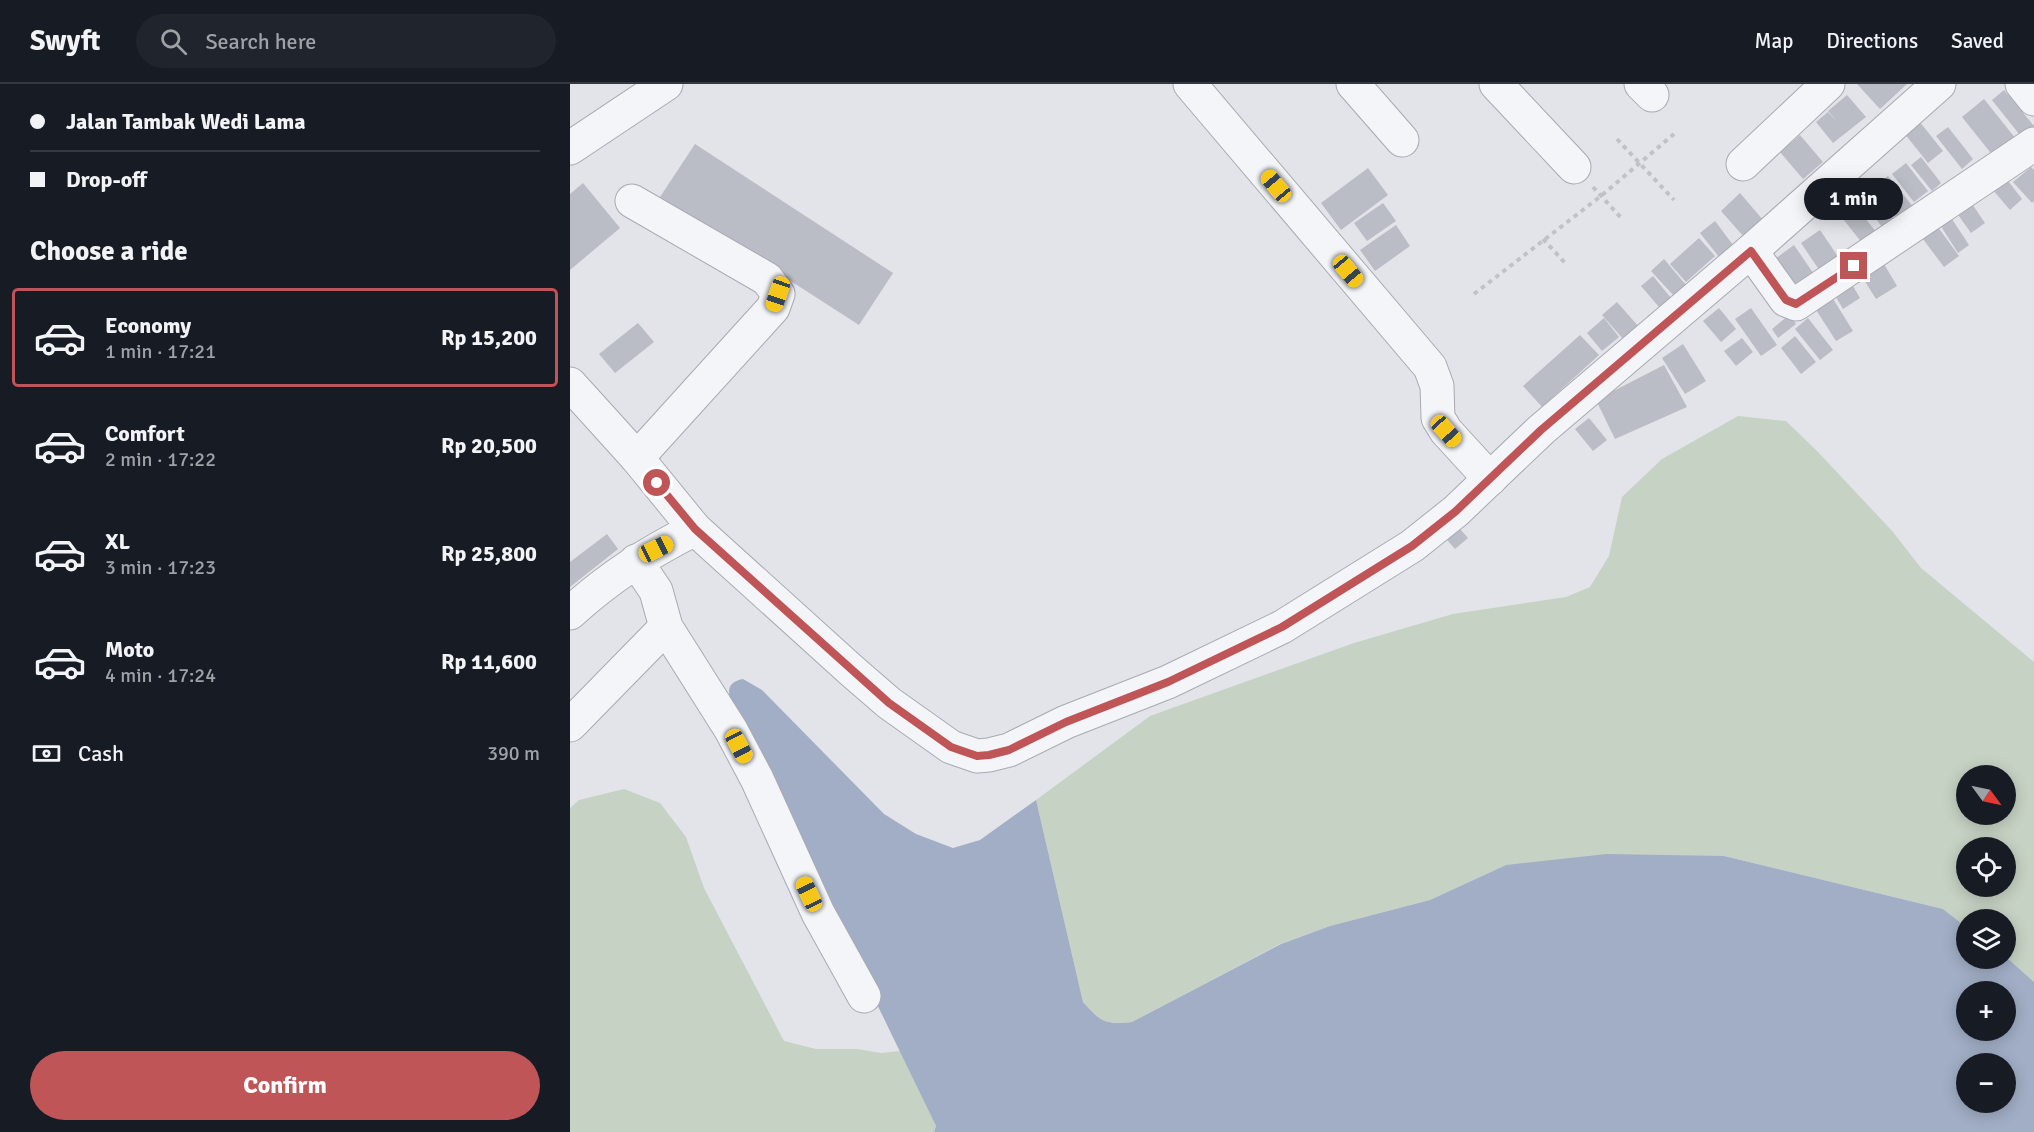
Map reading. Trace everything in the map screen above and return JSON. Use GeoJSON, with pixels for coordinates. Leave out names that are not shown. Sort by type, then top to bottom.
{"type":"FeatureCollection","features":[{"type":"Feature","properties":{"kind":"street"},"geometry":{"type":"LineString","coordinates":[[570,148],[666,84]]}},
{"type":"Feature","properties":{"kind":"street"},"geometry":{"type":"LineString","coordinates":[[1190,84],[1430,367],[1437,386],[1438,418],[1446,431],[1490,479]]}},
{"type":"Feature","properties":{"kind":"street"},"geometry":{"type":"LineString","coordinates":[[1353,84],[1402,140]]}},
{"type":"Feature","properties":{"kind":"street"},"geometry":{"type":"LineString","coordinates":[[1496,84],[1574,167]]}},
{"type":"Feature","properties":{"kind":"street"},"geometry":{"type":"LineString","coordinates":[[570,384],[651,475],[695,529],[889,703],[951,747],[983,756],[1009,750],[1066,722],[1168,682],[1282,627],[1412,546],[1456,511],[1541,430],[1751,251],[1940,84]]}},
{"type":"Feature","properties":{"kind":"street"},"geometry":{"type":"LineString","coordinates":[[2022,84],[2034,99]]}},
{"type":"Feature","properties":{"kind":"street"},"geometry":{"type":"LineString","coordinates":[[1743,164],[1809,90]]}},
{"type":"Feature","properties":{"kind":"street"},"geometry":{"type":"LineString","coordinates":[[1751,251],[1786,300],[1796,304],[2034,144]]}},
{"type":"Feature","properties":{"kind":"street"},"geometry":{"type":"LineString","coordinates":[[632,201],[767,279],[778,294],[773,308],[651,475]]}},
{"type":"Feature","properties":{"kind":"street"},"geometry":{"type":"LineString","coordinates":[[570,613],[610,578],[695,529]]}},
{"type":"Feature","properties":{"kind":"street"},"geometry":{"type":"LineString","coordinates":[[636,561],[656,591],[666,627],[736,739],[818,913],[864,996]]}},
{"type":"Feature","properties":{"kind":"street"},"geometry":{"type":"LineString","coordinates":[[570,725],[666,627]]}},
{"type":"Feature","properties":{"kind":"path"},"geometry":{"type":"LineString","coordinates":[[1474,294],[1601,196],[1674,134]]}},
{"type":"Feature","properties":{"kind":"path"},"geometry":{"type":"LineString","coordinates":[[1617,139],[1674,200]]}},
{"type":"Feature","properties":{"kind":"path"},"geometry":{"type":"LineString","coordinates":[[1574,167],[1623,220]]}},
{"type":"Feature","properties":{"kind":"path"},"geometry":{"type":"LineString","coordinates":[[1543,239],[1567,265]]}},
{"type":"Feature","properties":{"kind":"green space"},"geometry":{"type":"Polygon","coordinates":[[[1738,416],[1786,421],[1893,532],[1921,568],[2034,662],[2034,982],[2016,966],[2016,909],[1956,909],[1956,919],[1943,909],[1724,856],[1506,865],[1430,900],[1330,926],[1280,944],[1132,1022],[1104,1021],[1089,1009],[1083,1002],[1036,800],[1150,716],[1354,643],[1453,614],[1566,597],[1590,587],[1609,556],[1622,497],[1662,459],[1738,416]]]}},
{"type":"Feature","properties":{"kind":"green space"},"geometry":{"type":"Polygon","coordinates":[[[624,789],[660,803],[686,837],[704,888],[784,1041],[816,1049],[857,1049],[881,1053],[900,1051],[936,1126],[934,1132],[570,1132],[570,808],[579,800],[624,789]]]}},
{"type":"Feature","properties":{"kind":"water"},"geometry":{"type":"Polygon","coordinates":[[[743,679],[762,690],[884,814],[916,834],[953,848],[980,840],[1036,800],[1083,1002],[1104,1021],[1132,1022],[1281,944],[1330,926],[1430,900],[1506,865],[1607,854],[1724,856],[1943,909],[1956,919],[1956,969],[2016,969],[2016,966],[2034,982],[2034,1132],[934,1132],[936,1126],[732,705],[729,695],[734,682],[743,679]]]}},
{"type":"Feature","properties":{"kind":"building"},"geometry":{"type":"Polygon","coordinates":[[[1857,84],[1907,84],[1880,109],[1857,84]]]}},
{"type":"Feature","properties":{"kind":"building"},"geometry":{"type":"Polygon","coordinates":[[[2004,90],[2034,126],[2034,130],[2023,139],[1992,100],[2004,90]]]}},
{"type":"Feature","properties":{"kind":"building"},"geometry":{"type":"Polygon","coordinates":[[[1847,95],[1866,117],[1833,143],[1816,122],[1828,112],[1837,121],[1828,111],[1847,95]]]}},
{"type":"Feature","properties":{"kind":"building"},"geometry":{"type":"Polygon","coordinates":[[[1984,99],[2020,144],[1998,162],[1962,117],[1984,99]]]}},
{"type":"Feature","properties":{"kind":"building"},"geometry":{"type":"Polygon","coordinates":[[[1919,121],[1943,151],[1928,163],[1904,133],[1919,121]]]}},
{"type":"Feature","properties":{"kind":"building"},"geometry":{"type":"Polygon","coordinates":[[[1948,127],[1973,159],[1962,169],[1936,136],[1948,127]]]}},
{"type":"Feature","properties":{"kind":"building"},"geometry":{"type":"Polygon","coordinates":[[[1800,135],[1823,162],[1803,179],[1780,152],[1800,135]]]}},
{"type":"Feature","properties":{"kind":"building"},"geometry":{"type":"Polygon","coordinates":[[[695,144],[893,273],[859,325],[660,197],[695,144]]]}},
{"type":"Feature","properties":{"kind":"building"},"geometry":{"type":"Polygon","coordinates":[[[1921,157],[1941,183],[1932,191],[1911,165],[1921,157]]]}},
{"type":"Feature","properties":{"kind":"building"},"geometry":{"type":"Polygon","coordinates":[[[1906,163],[1928,191],[1914,202],[1892,174],[1906,163]]]}},
{"type":"Feature","properties":{"kind":"building"},"geometry":{"type":"Polygon","coordinates":[[[2031,167],[2034,170],[2034,201],[2032,203],[2013,182],[2031,167]]]}},
{"type":"Feature","properties":{"kind":"building"},"geometry":{"type":"Polygon","coordinates":[[[1368,168],[1388,195],[1341,230],[1321,203],[1368,168]]]}},
{"type":"Feature","properties":{"kind":"building"},"geometry":{"type":"Polygon","coordinates":[[[1888,176],[1919,214],[1903,226],[1873,189],[1888,176]]]}},
{"type":"Feature","properties":{"kind":"building"},"geometry":{"type":"Polygon","coordinates":[[[2005,177],[2022,199],[2010,210],[1992,189],[2005,177]]]}},
{"type":"Feature","properties":{"kind":"building"},"geometry":{"type":"Polygon","coordinates":[[[583,183],[620,228],[570,270],[570,194],[583,183]]]}},
{"type":"Feature","properties":{"kind":"building"},"geometry":{"type":"Polygon","coordinates":[[[1740,193],[1763,220],[1744,237],[1721,211],[1740,193]]]}},
{"type":"Feature","properties":{"kind":"building"},"geometry":{"type":"Polygon","coordinates":[[[1876,196],[1897,223],[1886,232],[1865,205],[1876,196]]]}},
{"type":"Feature","properties":{"kind":"building"},"geometry":{"type":"Polygon","coordinates":[[[1968,198],[1985,223],[1971,233],[1954,209],[1968,198]]]}},
{"type":"Feature","properties":{"kind":"building"},"geometry":{"type":"Polygon","coordinates":[[[1383,203],[1396,221],[1367,241],[1354,223],[1383,203]]]}},
{"type":"Feature","properties":{"kind":"building"},"geometry":{"type":"Polygon","coordinates":[[[1857,208],[1881,238],[1867,249],[1843,219],[1857,208]]]}},
{"type":"Feature","properties":{"kind":"building"},"geometry":{"type":"Polygon","coordinates":[[[1946,210],[1969,245],[1958,253],[1935,217],[1946,210]]]}},
{"type":"Feature","properties":{"kind":"building"},"geometry":{"type":"Polygon","coordinates":[[[1932,219],[1959,256],[1944,267],[1917,231],[1932,219]]]}},
{"type":"Feature","properties":{"kind":"building"},"geometry":{"type":"Polygon","coordinates":[[[1715,221],[1733,245],[1719,257],[1700,233],[1715,221]]]}},
{"type":"Feature","properties":{"kind":"building"},"geometry":{"type":"Polygon","coordinates":[[[1396,225],[1410,246],[1375,271],[1360,250],[1396,225]]]}},
{"type":"Feature","properties":{"kind":"building"},"geometry":{"type":"Polygon","coordinates":[[[1820,230],[1843,264],[1824,277],[1801,243],[1820,230]]]}},
{"type":"Feature","properties":{"kind":"building"},"geometry":{"type":"Polygon","coordinates":[[[1699,238],[1715,256],[1686,282],[1670,264],[1699,238]]]}},
{"type":"Feature","properties":{"kind":"building"},"geometry":{"type":"Polygon","coordinates":[[[1794,245],[1818,280],[1796,295],[1772,261],[1794,245]]]}},
{"type":"Feature","properties":{"kind":"building"},"geometry":{"type":"Polygon","coordinates":[[[1664,259],[1686,285],[1674,296],[1651,271],[1664,259]]]}},
{"type":"Feature","properties":{"kind":"building"},"geometry":{"type":"Polygon","coordinates":[[[1881,259],[1897,286],[1876,299],[1859,272],[1881,259]]]}},
{"type":"Feature","properties":{"kind":"building"},"geometry":{"type":"Polygon","coordinates":[[[1653,276],[1671,298],[1659,307],[1641,286],[1653,276]]]}},
{"type":"Feature","properties":{"kind":"building"},"geometry":{"type":"Polygon","coordinates":[[[1847,276],[1860,298],[1843,309],[1830,287],[1847,276]]]}},
{"type":"Feature","properties":{"kind":"building"},"geometry":{"type":"Polygon","coordinates":[[[1830,294],[1853,331],[1836,341],[1813,305],[1830,294]]]}},
{"type":"Feature","properties":{"kind":"building"},"geometry":{"type":"Polygon","coordinates":[[[1617,302],[1639,327],[1624,340],[1602,315],[1617,302]]]}},
{"type":"Feature","properties":{"kind":"building"},"geometry":{"type":"Polygon","coordinates":[[[1719,308],[1736,329],[1721,342],[1703,321],[1719,308]]]}},
{"type":"Feature","properties":{"kind":"building"},"geometry":{"type":"Polygon","coordinates":[[[1751,308],[1777,345],[1761,356],[1735,319],[1751,308]]]}},
{"type":"Feature","properties":{"kind":"building"},"geometry":{"type":"Polygon","coordinates":[[[1789,315],[1796,324],[1778,338],[1772,329],[1789,315]]]}},
{"type":"Feature","properties":{"kind":"building"},"geometry":{"type":"Polygon","coordinates":[[[1604,318],[1619,337],[1602,351],[1587,333],[1604,318]]]}},
{"type":"Feature","properties":{"kind":"building"},"geometry":{"type":"Polygon","coordinates":[[[1808,318],[1833,350],[1820,360],[1795,329],[1808,318]]]}},
{"type":"Feature","properties":{"kind":"building"},"geometry":{"type":"Polygon","coordinates":[[[638,323],[654,342],[615,373],[599,354],[638,323]]]}},
{"type":"Feature","properties":{"kind":"building"},"geometry":{"type":"Polygon","coordinates":[[[1580,335],[1599,355],[1542,407],[1523,386],[1580,335]]]}},
{"type":"Feature","properties":{"kind":"building"},"geometry":{"type":"Polygon","coordinates":[[[1795,336],[1816,362],[1801,374],[1781,348],[1795,336]]]}},
{"type":"Feature","properties":{"kind":"building"},"geometry":{"type":"Polygon","coordinates":[[[1742,338],[1753,352],[1736,366],[1724,351],[1742,338]]]}},
{"type":"Feature","properties":{"kind":"building"},"geometry":{"type":"Polygon","coordinates":[[[1683,344],[1706,381],[1685,394],[1662,358],[1683,344]]]}},
{"type":"Feature","properties":{"kind":"building"},"geometry":{"type":"Polygon","coordinates":[[[1664,365],[1687,407],[1615,439],[1596,400],[1664,365]]]}},
{"type":"Feature","properties":{"kind":"building"},"geometry":{"type":"Polygon","coordinates":[[[1589,418],[1607,440],[1593,451],[1575,429],[1589,418]]]}},
{"type":"Feature","properties":{"kind":"building"},"geometry":{"type":"Polygon","coordinates":[[[1454,522],[1468,538],[1455,549],[1441,533],[1454,522]]]}},
{"type":"Feature","properties":{"kind":"building"},"geometry":{"type":"Polygon","coordinates":[[[607,534],[618,549],[570,587],[570,562],[607,534]]]}},
{"type":"Feature","properties":{"kind":"route"},"geometry":{"type":"LineString","coordinates":[[657,483],[695,529],[889,703],[951,747],[977,756],[989,755],[1009,750],[1066,722],[1168,682],[1282,627],[1412,546],[1456,511],[1541,430],[1751,251],[1786,300],[1792,304],[1796,304],[1854,266]]}}]}
